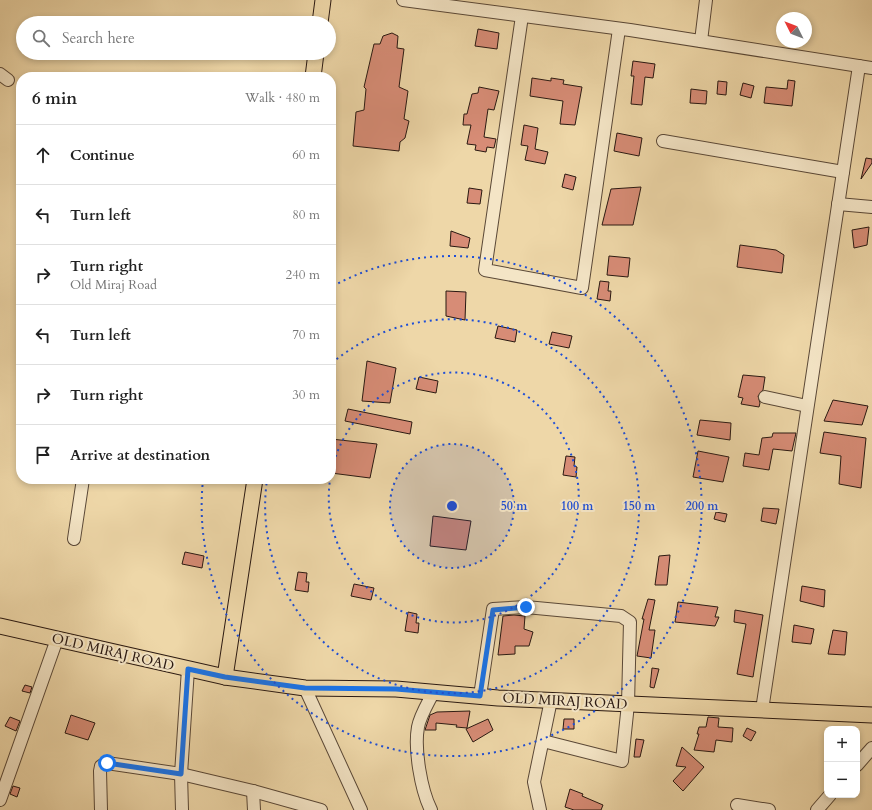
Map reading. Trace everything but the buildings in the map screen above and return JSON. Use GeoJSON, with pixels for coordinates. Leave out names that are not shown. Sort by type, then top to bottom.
{"type":"FeatureCollection","features":[{"type":"Feature","properties":{"kind":"main road"},"geometry":{"type":"LineString","coordinates":[[321,16],[323,0]]}},
{"type":"Feature","properties":{"kind":"main road"},"geometry":{"type":"LineString","coordinates":[[314,72],[315,60]]}},
{"type":"Feature","properties":{"kind":"main road"},"geometry":{"type":"LineString","coordinates":[[225,677],[254,484]]}},
{"type":"Feature","properties":{"kind":"main road","name":"OLD MIRAJ ROAD"},"geometry":{"type":"LineString","coordinates":[[0,626],[225,677],[305,688],[396,689],[433,693],[551,700],[872,715]]}},
{"type":"Feature","properties":{"kind":"street"},"geometry":{"type":"LineString","coordinates":[[403,0],[619,29],[872,68]]}},
{"type":"Feature","properties":{"kind":"street"},"geometry":{"type":"LineString","coordinates":[[701,41],[706,0]]}},
{"type":"Feature","properties":{"kind":"street"},"geometry":{"type":"LineString","coordinates":[[522,16],[484,270],[582,288],[619,29]]}},
{"type":"Feature","properties":{"kind":"street"},"geometry":{"type":"LineString","coordinates":[[762,710],[858,66]]}},
{"type":"Feature","properties":{"kind":"street"},"geometry":{"type":"LineString","coordinates":[[663,141],[843,172]]}},
{"type":"Feature","properties":{"kind":"street"},"geometry":{"type":"LineString","coordinates":[[838,204],[872,207]]}},
{"type":"Feature","properties":{"kind":"street"},"geometry":{"type":"LineString","coordinates":[[766,397],[807,406]]}},
{"type":"Feature","properties":{"kind":"street"},"geometry":{"type":"LineString","coordinates":[[74,539],[83,484]]}},
{"type":"Feature","properties":{"kind":"street"},"geometry":{"type":"LineString","coordinates":[[480,696],[493,610],[526,607],[621,616],[630,622],[628,704],[622,761],[543,741]]}},
{"type":"Feature","properties":{"kind":"street"},"geometry":{"type":"LineString","coordinates":[[0,800],[58,639]]}},
{"type":"Feature","properties":{"kind":"street"},"geometry":{"type":"LineString","coordinates":[[182,810],[181,774],[188,669]]}},
{"type":"Feature","properties":{"kind":"street"},"geometry":{"type":"LineString","coordinates":[[305,688],[361,810]]}},
{"type":"Feature","properties":{"kind":"street"},"geometry":{"type":"LineString","coordinates":[[431,810],[426,799],[418,762],[418,727],[433,693]]}},
{"type":"Feature","properties":{"kind":"street"},"geometry":{"type":"LineString","coordinates":[[540,810],[534,782],[551,700]]}},
{"type":"Feature","properties":{"kind":"street"},"geometry":{"type":"LineString","coordinates":[[860,762],[872,748]]}},
{"type":"Feature","properties":{"kind":"street"},"geometry":{"type":"LineString","coordinates":[[101,810],[100,771],[101,766],[107,763],[181,774],[253,791],[322,810]]}},
{"type":"Feature","properties":{"kind":"street"},"geometry":{"type":"LineString","coordinates":[[253,791],[254,810]]}},
{"type":"Feature","properties":{"kind":"street"},"geometry":{"type":"LineString","coordinates":[[817,810],[827,798]]}},
{"type":"Feature","properties":{"kind":"street"},"geometry":{"type":"LineString","coordinates":[[737,805],[769,810]]}},
{"type":"Feature","properties":{"kind":"route"},"geometry":{"type":"LineString","coordinates":[[107,763],[181,774],[188,669],[225,677],[305,688],[396,689],[480,696],[493,610],[526,607]]}}]}
